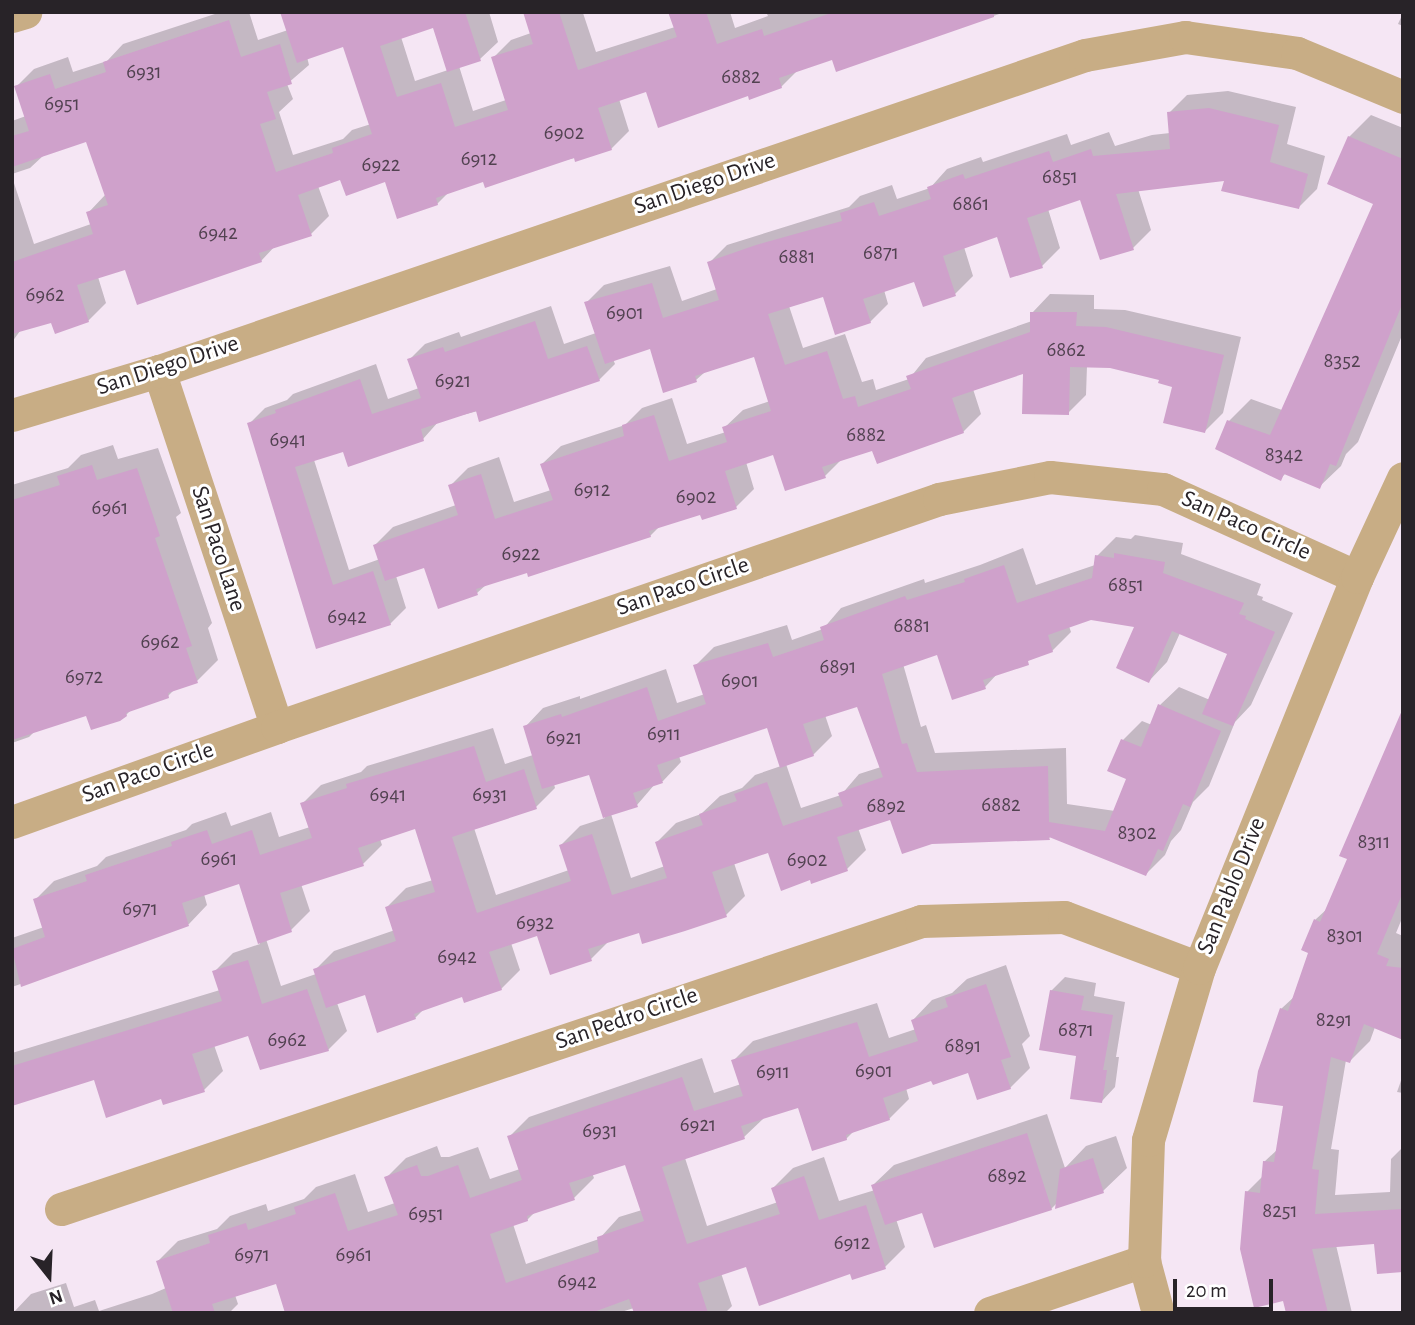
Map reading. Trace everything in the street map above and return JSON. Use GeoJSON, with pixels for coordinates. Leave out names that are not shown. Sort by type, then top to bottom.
{"type":"FeatureCollection","features":[{"type":"Feature","properties":{"kind":"street"},"geometry":{"type":"LineString","coordinates":[[12,16],[25,12]]}},
{"type":"Feature","properties":{"kind":"street","name":"San Diego Drive"},"geometry":{"type":"LineString","coordinates":[[12,415],[159,371],[1084,55],[1185,37],[1297,53],[1403,97]]}},
{"type":"Feature","properties":{"kind":"street","name":"San Paco Lane"},"geometry":{"type":"LineString","coordinates":[[159,371],[277,727]]}},
{"type":"Feature","properties":{"kind":"street","name":"San Paco Circle"},"geometry":{"type":"LineString","coordinates":[[12,822],[277,727],[939,499],[1050,477],[1163,489],[1357,577]]}},
{"type":"Feature","properties":{"kind":"street","name":"San Pablo Drive"},"geometry":{"type":"LineString","coordinates":[[1158,1313],[1144,1261],[1148,1139],[1199,968],[1357,577],[1403,478]]}},
{"type":"Feature","properties":{"kind":"street","name":"San Pedro Circle"},"geometry":{"type":"LineString","coordinates":[[61,1209],[921,921],[1064,917],[1199,968]]}},
{"type":"Feature","properties":{"kind":"street"},"geometry":{"type":"LineString","coordinates":[[990,1313],[1144,1261]]}},
{"type":"Feature","properties":{"kind":"building"},"geometry":{"type":"Polygon","coordinates":[[[280,12],[465,12],[481,61],[447,72],[433,28],[380,46],[397,97],[441,83],[455,127],[508,110],[491,57],[533,44],[523,12],[559,12],[578,70],[677,37],[668,12],[706,12],[717,44],[762,29],[764,36],[834,12],[994,12],[994,17],[836,72],[832,60],[779,78],[782,88],[749,100],[748,96],[658,128],[646,92],[598,108],[612,150],[575,162],[574,158],[485,188],[483,182],[436,198],[438,205],[397,219],[385,182],[346,196],[340,180],[298,195],[312,236],[259,253],[262,262],[137,305],[125,270],[77,285],[89,322],[55,334],[51,323],[12,334],[12,262],[93,234],[86,212],[108,205],[86,142],[12,167],[12,136],[29,131],[14,86],[50,74],[55,89],[106,72],[103,62],[229,20],[241,57],[280,44],[292,84],[267,92],[276,119],[260,124],[276,172],[333,153],[332,148],[372,134],[343,47],[297,63],[280,12]]]}},
{"type":"Feature","properties":{"kind":"building"},"geometry":{"type":"Polygon","coordinates":[[[1209,108],[1279,125],[1270,162],[1308,174],[1299,209],[1221,191],[1224,181],[1116,194],[1134,250],[1100,260],[1080,200],[1027,218],[1043,268],[1010,278],[997,237],[943,256],[956,296],[923,307],[914,282],[863,299],[871,323],[835,335],[823,297],[768,314],[785,365],[827,351],[843,399],[855,396],[858,407],[911,389],[906,376],[1030,332],[1030,312],[1077,312],[1076,326],[1106,327],[1224,355],[1205,433],[1163,423],[1172,387],[1158,383],[1159,380],[1110,368],[1070,367],[1069,415],[1022,414],[1023,374],[952,398],[964,433],[877,464],[872,451],[822,467],[826,478],[785,491],[773,455],[725,471],[737,509],[702,520],[700,515],[649,531],[651,537],[528,577],[527,573],[476,589],[478,595],[438,609],[424,568],[385,581],[373,545],[458,515],[448,485],[481,474],[495,519],[553,500],[540,464],[624,436],[622,425],[654,415],[669,461],[727,442],[722,427],[771,411],[754,357],[695,376],[697,382],[663,393],[650,349],[605,364],[584,302],[652,283],[663,318],[719,300],[707,262],[842,221],[840,213],[874,202],[879,216],[931,199],[927,187],[963,174],[965,179],[1049,151],[1053,162],[1091,149],[1093,156],[1170,149],[1167,112],[1209,108]]]}},
{"type":"Feature","properties":{"kind":"building"},"geometry":{"type":"Polygon","coordinates":[[[1348,136],[1403,159],[1403,302],[1336,466],[1330,464],[1320,489],[1284,474],[1281,481],[1215,449],[1227,420],[1270,435],[1373,204],[1327,184],[1348,136]]]}},
{"type":"Feature","properties":{"kind":"building"},"geometry":{"type":"Polygon","coordinates":[[[535,321],[548,359],[587,346],[600,381],[479,422],[476,411],[421,429],[424,441],[348,467],[343,452],[295,467],[333,585],[373,571],[391,625],[316,649],[247,423],[360,379],[372,414],[421,398],[407,359],[443,347],[445,352],[535,321]]]}},
{"type":"Feature","properties":{"kind":"building"},"geometry":{"type":"Polygon","coordinates":[[[92,465],[97,480],[137,468],[160,536],[155,538],[192,646],[186,648],[198,683],[168,693],[169,698],[126,713],[127,716],[120,721],[91,730],[86,716],[12,740],[12,500],[60,485],[57,476],[92,465]]]}},
{"type":"Feature","properties":{"kind":"building"},"geometry":{"type":"Polygon","coordinates":[[[1114,553],[1165,562],[1163,573],[1244,603],[1239,614],[1275,632],[1233,726],[1202,714],[1227,654],[1172,631],[1149,683],[1116,668],[1134,627],[1091,620],[1048,635],[1053,652],[1028,661],[1029,665],[983,680],[986,689],[952,700],[937,655],[882,674],[902,744],[907,743],[917,772],[1048,766],[1049,822],[1105,831],[1126,779],[1107,771],[1121,739],[1141,747],[1158,704],[1221,731],[1190,807],[1183,804],[1163,851],[1158,849],[1146,876],[1049,837],[1050,840],[932,844],[902,854],[890,820],[837,837],[848,871],[811,884],[810,880],[781,891],[768,853],[712,872],[727,917],[685,931],[642,944],[639,933],[588,949],[592,961],[550,975],[537,936],[489,952],[502,990],[464,1003],[462,997],[414,1014],[416,1019],[377,1033],[365,995],[326,1008],[313,969],[396,941],[385,907],[435,892],[415,829],[358,848],[364,866],[280,893],[292,932],[258,944],[239,884],[182,903],[189,926],[21,987],[12,949],[45,937],[33,899],[87,881],[85,875],[172,846],[171,842],[207,830],[212,844],[252,830],[260,855],[312,838],[300,803],[347,788],[346,784],[474,746],[486,782],[524,769],[537,809],[452,837],[477,913],[571,881],[559,845],[592,834],[612,895],[667,878],[655,842],[703,825],[699,814],[737,801],[734,794],[767,782],[783,826],[843,806],[838,793],[883,777],[857,707],[803,724],[814,756],[780,768],[767,728],[657,765],[663,783],[633,793],[638,807],[603,818],[589,775],[542,789],[523,726],[561,714],[562,717],[647,687],[658,721],[706,704],[693,665],[768,643],[773,657],[824,640],[820,627],[905,596],[907,600],[965,582],[964,579],[1004,565],[1017,603],[1092,578],[1095,555],[1114,558],[1114,553]]]}},
{"type":"Feature","properties":{"kind":"building"},"geometry":{"type":"Polygon","coordinates":[[[1403,708],[1403,892],[1377,954],[1389,959],[1386,966],[1403,968],[1403,1040],[1364,1024],[1350,1063],[1331,1057],[1312,1169],[1319,1170],[1315,1214],[1403,1209],[1403,1272],[1377,1274],[1374,1244],[1312,1249],[1328,1313],[1286,1313],[1283,1301],[1254,1308],[1240,1249],[1245,1191],[1260,1193],[1263,1161],[1274,1162],[1283,1106],[1253,1102],[1258,1071],[1280,1008],[1288,1011],[1308,953],[1301,950],[1314,919],[1320,922],[1347,859],[1339,856],[1403,708]]]}},
{"type":"Feature","properties":{"kind":"building"},"geometry":{"type":"Polygon","coordinates":[[[248,960],[262,1004],[307,989],[329,1051],[260,1070],[248,1036],[192,1054],[205,1092],[163,1105],[161,1099],[106,1118],[94,1080],[12,1106],[12,1066],[222,1001],[212,971],[248,960]]]}},
{"type":"Feature","properties":{"kind":"building"},"geometry":{"type":"Polygon","coordinates":[[[986,984],[1011,1057],[1001,1060],[1011,1089],[977,1100],[968,1073],[933,1085],[931,1081],[883,1098],[890,1120],[846,1135],[847,1140],[812,1151],[798,1108],[741,1126],[745,1139],[662,1167],[687,1244],[780,1214],[771,1188],[804,1176],[819,1220],[866,1205],[886,1269],[852,1280],[850,1274],[759,1306],[746,1267],[698,1283],[708,1313],[634,1313],[629,1299],[591,1313],[285,1313],[276,1284],[212,1304],[215,1313],[173,1313],[156,1261],[210,1243],[208,1235],[246,1223],[248,1230],[296,1214],[294,1207],[335,1193],[348,1231],[398,1215],[384,1177],[417,1165],[421,1176],[428,1176],[458,1165],[470,1198],[522,1180],[507,1136],[682,1077],[694,1111],[743,1096],[731,1060],[857,1022],[869,1057],[918,1041],[911,1020],[948,1007],[945,998],[986,984]],[[625,1165],[569,1183],[575,1200],[527,1216],[528,1221],[490,1234],[506,1283],[599,1252],[597,1237],[644,1221],[625,1165]]]}},
{"type":"Feature","properties":{"kind":"building"},"geometry":{"type":"Polygon","coordinates":[[[1050,990],[1084,996],[1081,1010],[1113,1015],[1103,1070],[1107,1070],[1102,1103],[1070,1099],[1076,1056],[1039,1050],[1050,990]]]}},
{"type":"Feature","properties":{"kind":"building"},"geometry":{"type":"Polygon","coordinates":[[[1027,1133],[1052,1210],[934,1248],[922,1213],[885,1225],[871,1185],[1027,1133]]]}},
{"type":"Feature","properties":{"kind":"building"},"geometry":{"type":"Polygon","coordinates":[[[1093,1158],[1104,1193],[1055,1209],[1060,1169],[1093,1158]]]}}]}
